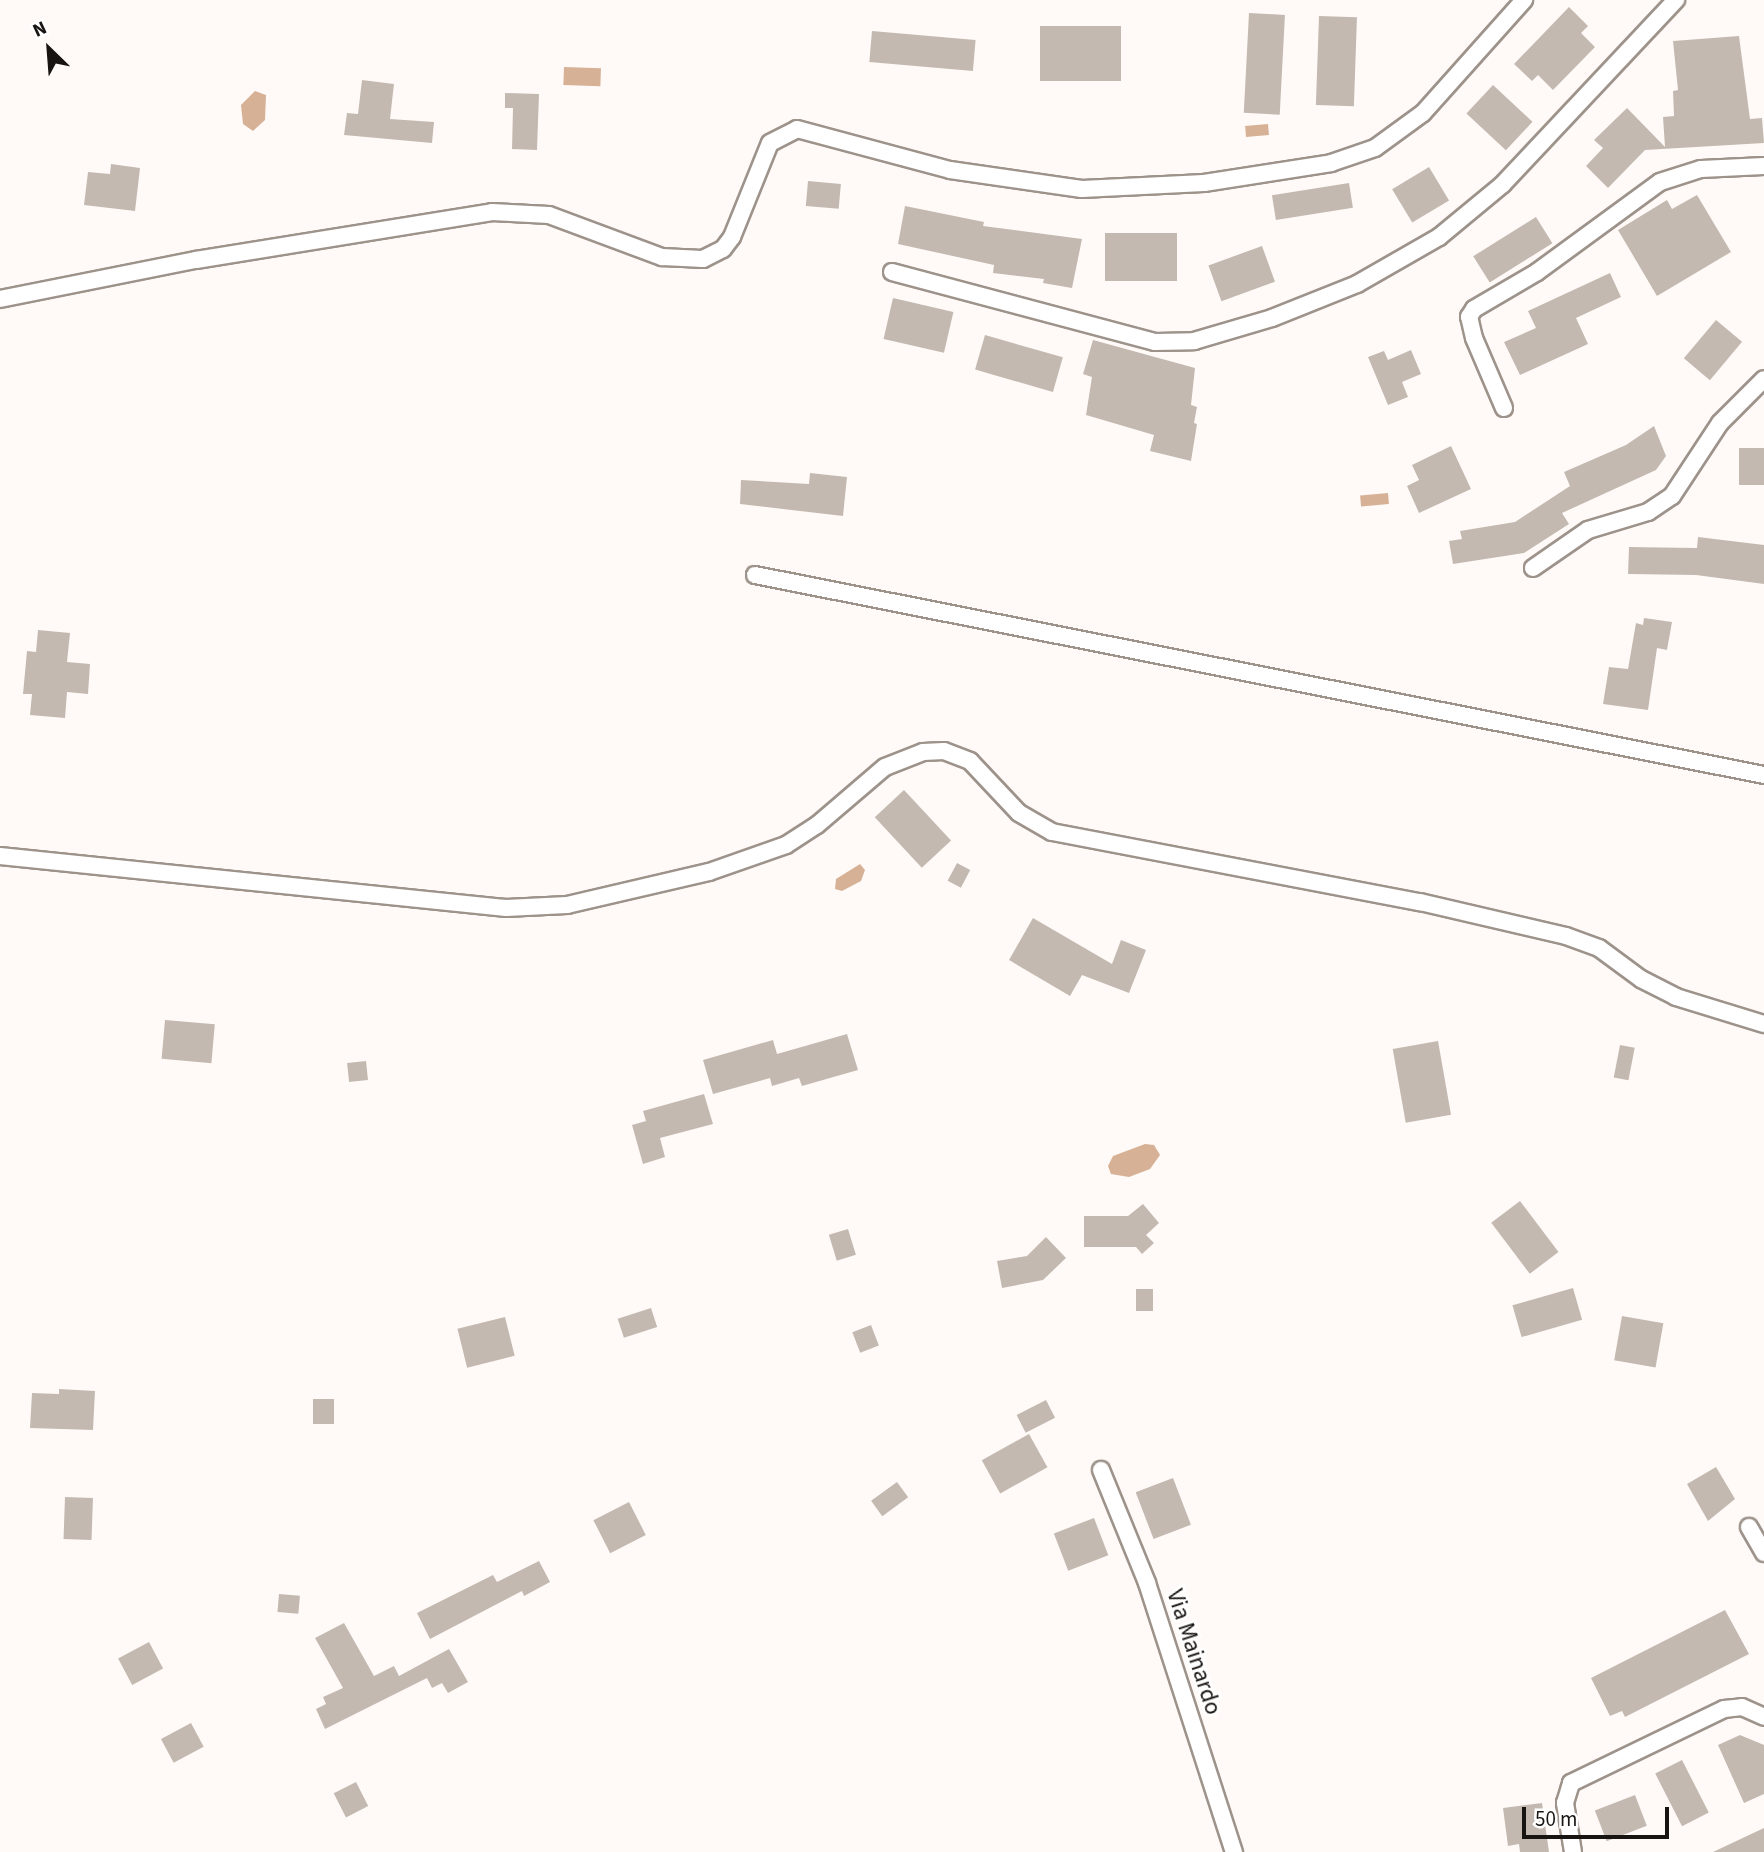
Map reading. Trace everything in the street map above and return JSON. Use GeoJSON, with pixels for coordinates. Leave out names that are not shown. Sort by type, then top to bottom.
{"type":"FeatureCollection","features":[{"type":"Feature","properties":{"kind":"street"},"geometry":{"type":"LineString","coordinates":[[0,299],[196,260],[492,212],[549,215],[662,257],[703,259],[723,249],[732,237],[770,143],[797,129],[950,170],[1073,189],[1168,187],[1331,163],[1375,148],[1430,108],[1524,0]]}},
{"type":"Feature","properties":{"kind":"street"},"geometry":{"type":"LineString","coordinates":[[892,272],[1156,342],[1194,341],[1272,318],[1356,285],[1439,237],[1503,184],[1676,0]]}},
{"type":"Feature","properties":{"kind":"street"},"geometry":{"type":"LineString","coordinates":[[1504,408],[1474,338],[1469,317],[1475,309],[1537,272],[1660,182],[1701,169],[1764,166]]}},
{"type":"Feature","properties":{"kind":"street"},"geometry":{"type":"LineString","coordinates":[[1533,568],[1588,530],[1648,512],[1672,496],[1720,423],[1764,379]]}},
{"type":"Feature","properties":{"kind":"street"},"geometry":{"type":"LineString","coordinates":[[755,575],[1764,775]]}},
{"type":"Feature","properties":{"kind":"street"},"geometry":{"type":"LineString","coordinates":[[0,856],[495,907],[567,905],[709,872],[786,845],[817,825],[885,767],[923,751],[944,751],[970,761],[1019,813],[1052,832],[1420,902],[1566,936],[1599,948],[1662,991],[1764,1024]]}},
{"type":"Feature","properties":{"kind":"street","name":"Via Mainardo"},"geometry":{"type":"LineString","coordinates":[[1101,1470],[1147,1583],[1234,1852]]}},
{"type":"Feature","properties":{"kind":"street"},"geometry":{"type":"LineString","coordinates":[[1749,1527],[1764,1553]]}},
{"type":"Feature","properties":{"kind":"street"},"geometry":{"type":"LineString","coordinates":[[1573,1852],[1565,1803],[1571,1783],[1724,1709],[1742,1707],[1764,1717]]}},
{"type":"Feature","properties":{"kind":"shaded area"},"geometry":{"type":"Polygon","coordinates":[[[564,67],[601,68],[600,86],[563,85],[564,67]]]}},
{"type":"Feature","properties":{"kind":"shaded area"},"geometry":{"type":"Polygon","coordinates":[[[255,91],[266,95],[265,120],[253,131],[243,124],[241,105],[255,91]]]}},
{"type":"Feature","properties":{"kind":"shaded area"},"geometry":{"type":"Polygon","coordinates":[[[1268,124],[1269,135],[1246,137],[1245,126],[1268,124]]]}},
{"type":"Feature","properties":{"kind":"shaded area"},"geometry":{"type":"Polygon","coordinates":[[[1388,493],[1389,504],[1361,506],[1360,495],[1388,493]]]}},
{"type":"Feature","properties":{"kind":"shaded area"},"geometry":{"type":"Polygon","coordinates":[[[860,864],[865,870],[861,881],[842,891],[835,889],[836,879],[860,864]]]}},
{"type":"Feature","properties":{"kind":"shaded area"},"geometry":{"type":"Polygon","coordinates":[[[1145,1144],[1154,1145],[1160,1155],[1150,1169],[1129,1177],[1111,1174],[1108,1166],[1113,1156],[1145,1144]]]}},
{"type":"Feature","properties":{"kind":"building"},"geometry":{"type":"Polygon","coordinates":[[[1569,7],[1588,26],[1581,33],[1595,47],[1553,90],[1538,75],[1532,81],[1514,64],[1569,7]]]}},
{"type":"Feature","properties":{"kind":"building"},"geometry":{"type":"Polygon","coordinates":[[[1249,13],[1285,15],[1280,115],[1244,113],[1249,13]]]}},
{"type":"Feature","properties":{"kind":"building"},"geometry":{"type":"Polygon","coordinates":[[[1319,16],[1357,17],[1354,106],[1316,105],[1319,16]]]}},
{"type":"Feature","properties":{"kind":"building"},"geometry":{"type":"Polygon","coordinates":[[[1040,26],[1121,26],[1121,81],[1040,81],[1040,26]]]}},
{"type":"Feature","properties":{"kind":"building"},"geometry":{"type":"Polygon","coordinates":[[[872,31],[976,40],[973,71],[869,62],[872,31]]]}},
{"type":"Feature","properties":{"kind":"building"},"geometry":{"type":"Polygon","coordinates":[[[1739,36],[1750,119],[1762,118],[1764,143],[1645,150],[1608,188],[1586,166],[1603,148],[1594,140],[1627,108],[1665,147],[1663,117],[1674,116],[1673,91],[1678,90],[1673,41],[1739,36]]]}},
{"type":"Feature","properties":{"kind":"building"},"geometry":{"type":"Polygon","coordinates":[[[362,80],[394,84],[390,119],[434,122],[432,143],[344,135],[347,113],[358,114],[362,80]]]}},
{"type":"Feature","properties":{"kind":"building"},"geometry":{"type":"Polygon","coordinates":[[[1493,85],[1532,122],[1506,150],[1466,114],[1493,85]]]}},
{"type":"Feature","properties":{"kind":"building"},"geometry":{"type":"Polygon","coordinates":[[[505,93],[539,94],[537,150],[512,149],[513,108],[505,108],[505,93]]]}},
{"type":"Feature","properties":{"kind":"building"},"geometry":{"type":"Polygon","coordinates":[[[111,164],[140,168],[135,211],[84,205],[88,172],[110,174],[111,164]]]}},
{"type":"Feature","properties":{"kind":"building"},"geometry":{"type":"Polygon","coordinates":[[[1429,167],[1449,200],[1412,223],[1392,189],[1429,167]]]}},
{"type":"Feature","properties":{"kind":"building"},"geometry":{"type":"Polygon","coordinates":[[[808,181],[841,184],[839,209],[806,206],[808,181]]]}},
{"type":"Feature","properties":{"kind":"building"},"geometry":{"type":"Polygon","coordinates":[[[1349,183],[1353,208],[1276,220],[1272,195],[1349,183]]]}},
{"type":"Feature","properties":{"kind":"building"},"geometry":{"type":"Polygon","coordinates":[[[1697,195],[1731,252],[1657,296],[1618,230],[1667,200],[1672,209],[1697,195]]]}},
{"type":"Feature","properties":{"kind":"building"},"geometry":{"type":"Polygon","coordinates":[[[905,206],[984,222],[983,226],[1082,239],[1072,288],[1043,283],[1044,279],[993,273],[994,265],[898,244],[905,206]]]}},
{"type":"Feature","properties":{"kind":"building"},"geometry":{"type":"Polygon","coordinates":[[[1536,217],[1552,243],[1490,283],[1473,256],[1536,217]]]}},
{"type":"Feature","properties":{"kind":"building"},"geometry":{"type":"Polygon","coordinates":[[[1105,233],[1177,233],[1177,281],[1105,281],[1105,233]]]}},
{"type":"Feature","properties":{"kind":"building"},"geometry":{"type":"Polygon","coordinates":[[[1262,246],[1275,282],[1221,301],[1208,265],[1262,246]]]}},
{"type":"Feature","properties":{"kind":"building"},"geometry":{"type":"Polygon","coordinates":[[[1610,273],[1621,297],[1576,318],[1588,344],[1520,375],[1504,342],[1536,328],[1528,311],[1610,273]]]}},
{"type":"Feature","properties":{"kind":"building"},"geometry":{"type":"Polygon","coordinates":[[[893,298],[953,312],[944,353],[884,339],[893,298]]]}},
{"type":"Feature","properties":{"kind":"building"},"geometry":{"type":"Polygon","coordinates":[[[1716,320],[1742,342],[1710,380],[1684,358],[1716,320]]]}},
{"type":"Feature","properties":{"kind":"building"},"geometry":{"type":"Polygon","coordinates":[[[985,335],[1063,357],[1053,392],[975,370],[985,335]]]}},
{"type":"Feature","properties":{"kind":"building"},"geometry":{"type":"Polygon","coordinates":[[[1093,340],[1195,368],[1191,405],[1197,407],[1194,423],[1197,424],[1191,461],[1150,451],[1154,435],[1086,415],[1092,377],[1083,374],[1093,340]]]}},
{"type":"Feature","properties":{"kind":"building"},"geometry":{"type":"Polygon","coordinates":[[[1411,350],[1421,374],[1402,382],[1408,397],[1388,405],[1368,357],[1384,351],[1388,360],[1411,350]]]}},
{"type":"Feature","properties":{"kind":"building"},"geometry":{"type":"Polygon","coordinates":[[[1654,426],[1666,456],[1656,470],[1562,513],[1569,524],[1524,553],[1453,564],[1449,541],[1462,539],[1460,531],[1515,522],[1570,486],[1564,472],[1626,445],[1654,426]]]}},
{"type":"Feature","properties":{"kind":"building"},"geometry":{"type":"Polygon","coordinates":[[[1451,446],[1471,489],[1419,513],[1407,486],[1419,480],[1412,465],[1451,446]]]}},
{"type":"Feature","properties":{"kind":"building"},"geometry":{"type":"Polygon","coordinates":[[[1739,448],[1764,448],[1764,485],[1739,485],[1739,448]]]}},
{"type":"Feature","properties":{"kind":"building"},"geometry":{"type":"Polygon","coordinates":[[[810,473],[847,477],[843,516],[740,504],[741,480],[809,484],[810,473]]]}},
{"type":"Feature","properties":{"kind":"building"},"geometry":{"type":"Polygon","coordinates":[[[1698,537],[1764,545],[1764,584],[1696,575],[1628,574],[1629,547],[1697,548],[1698,537]]]}},
{"type":"Feature","properties":{"kind":"building"},"geometry":{"type":"Polygon","coordinates":[[[1644,618],[1672,622],[1667,650],[1657,648],[1648,710],[1603,704],[1609,667],[1628,669],[1636,623],[1643,625],[1644,618]]]}},
{"type":"Feature","properties":{"kind":"building"},"geometry":{"type":"Polygon","coordinates":[[[38,630],[70,633],[67,662],[90,664],[88,694],[67,692],[65,718],[30,715],[32,694],[23,694],[27,651],[36,652],[38,630]]]}},
{"type":"Feature","properties":{"kind":"building"},"geometry":{"type":"Polygon","coordinates":[[[904,790],[951,840],[922,868],[875,817],[904,790]]]}},
{"type":"Feature","properties":{"kind":"building"},"geometry":{"type":"Polygon","coordinates":[[[957,863],[970,870],[961,888],[948,881],[957,863]]]}},
{"type":"Feature","properties":{"kind":"building"},"geometry":{"type":"Polygon","coordinates":[[[1033,918],[1112,964],[1121,940],[1146,950],[1129,993],[1082,975],[1070,996],[1009,960],[1033,918]]]}},
{"type":"Feature","properties":{"kind":"building"},"geometry":{"type":"Polygon","coordinates":[[[165,1020],[215,1024],[211,1063],[162,1059],[165,1020]]]}},
{"type":"Feature","properties":{"kind":"building"},"geometry":{"type":"Polygon","coordinates":[[[847,1034],[858,1070],[802,1086],[799,1078],[772,1086],[770,1078],[713,1094],[703,1060],[773,1040],[777,1054],[847,1034]]]}},
{"type":"Feature","properties":{"kind":"building"},"geometry":{"type":"Polygon","coordinates":[[[1438,1041],[1451,1115],[1406,1123],[1393,1049],[1438,1041]]]}},
{"type":"Feature","properties":{"kind":"building"},"geometry":{"type":"Polygon","coordinates":[[[1620,1045],[1635,1048],[1628,1080],[1614,1077],[1620,1045]]]}},
{"type":"Feature","properties":{"kind":"building"},"geometry":{"type":"Polygon","coordinates":[[[366,1061],[368,1080],[349,1082],[347,1063],[366,1061]]]}},
{"type":"Feature","properties":{"kind":"building"},"geometry":{"type":"Polygon","coordinates":[[[704,1094],[713,1124],[660,1138],[665,1157],[643,1164],[632,1125],[646,1121],[643,1111],[704,1094]]]}},
{"type":"Feature","properties":{"kind":"building"},"geometry":{"type":"Polygon","coordinates":[[[1520,1201],[1559,1252],[1530,1274],[1491,1223],[1520,1201]]]}},
{"type":"Feature","properties":{"kind":"building"},"geometry":{"type":"Polygon","coordinates":[[[1143,1204],[1159,1223],[1146,1235],[1154,1243],[1142,1254],[1136,1247],[1084,1247],[1084,1216],[1128,1216],[1143,1204]]]}},
{"type":"Feature","properties":{"kind":"building"},"geometry":{"type":"Polygon","coordinates":[[[848,1229],[856,1255],[837,1261],[829,1235],[848,1229]]]}},
{"type":"Feature","properties":{"kind":"building"},"geometry":{"type":"Polygon","coordinates":[[[1046,1237],[1066,1258],[1043,1280],[1002,1288],[997,1261],[1027,1256],[1046,1237]]]}},
{"type":"Feature","properties":{"kind":"building"},"geometry":{"type":"Polygon","coordinates":[[[1573,1288],[1582,1320],[1522,1337],[1512,1305],[1573,1288]]]}},
{"type":"Feature","properties":{"kind":"building"},"geometry":{"type":"Polygon","coordinates":[[[1136,1289],[1153,1289],[1153,1311],[1136,1311],[1136,1289]]]}},
{"type":"Feature","properties":{"kind":"building"},"geometry":{"type":"Polygon","coordinates":[[[651,1308],[657,1327],[624,1338],[618,1319],[651,1308]]]}},
{"type":"Feature","properties":{"kind":"building"},"geometry":{"type":"Polygon","coordinates":[[[1622,1316],[1663,1323],[1656,1368],[1614,1360],[1622,1316]]]}},
{"type":"Feature","properties":{"kind":"building"},"geometry":{"type":"Polygon","coordinates":[[[505,1317],[515,1356],[467,1368],[457,1329],[505,1317]]]}},
{"type":"Feature","properties":{"kind":"building"},"geometry":{"type":"Polygon","coordinates":[[[871,1325],[879,1346],[860,1353],[852,1332],[871,1325]]]}},
{"type":"Feature","properties":{"kind":"building"},"geometry":{"type":"Polygon","coordinates":[[[59,1389],[95,1391],[93,1430],[30,1428],[32,1393],[59,1394],[59,1389]]]}},
{"type":"Feature","properties":{"kind":"building"},"geometry":{"type":"Polygon","coordinates":[[[313,1399],[334,1399],[334,1424],[313,1424],[313,1399]]]}},
{"type":"Feature","properties":{"kind":"building"},"geometry":{"type":"Polygon","coordinates":[[[1046,1400],[1055,1418],[1026,1433],[1017,1415],[1046,1400]]]}},
{"type":"Feature","properties":{"kind":"building"},"geometry":{"type":"Polygon","coordinates":[[[1029,1434],[1047,1467],[1000,1493],[982,1460],[1029,1434]]]}},
{"type":"Feature","properties":{"kind":"building"},"geometry":{"type":"Polygon","coordinates":[[[1716,1467],[1735,1499],[1708,1521],[1687,1484],[1716,1467]]]}},
{"type":"Feature","properties":{"kind":"building"},"geometry":{"type":"Polygon","coordinates":[[[1173,1478],[1191,1525],[1154,1539],[1136,1492],[1173,1478]]]}},
{"type":"Feature","properties":{"kind":"building"},"geometry":{"type":"Polygon","coordinates":[[[897,1482],[908,1497],[882,1516],[871,1501],[897,1482]]]}},
{"type":"Feature","properties":{"kind":"building"},"geometry":{"type":"Polygon","coordinates":[[[65,1497],[93,1498],[92,1540],[64,1539],[65,1497]]]}},
{"type":"Feature","properties":{"kind":"building"},"geometry":{"type":"Polygon","coordinates":[[[629,1502],[646,1535],[610,1553],[593,1520],[629,1502]]]}},
{"type":"Feature","properties":{"kind":"building"},"geometry":{"type":"Polygon","coordinates":[[[1094,1518],[1108,1555],[1068,1571],[1054,1533],[1094,1518]]]}},
{"type":"Feature","properties":{"kind":"building"},"geometry":{"type":"Polygon","coordinates":[[[539,1561],[550,1582],[524,1596],[522,1591],[430,1639],[417,1613],[493,1575],[497,1582],[539,1561]]]}},
{"type":"Feature","properties":{"kind":"building"},"geometry":{"type":"Polygon","coordinates":[[[279,1594],[300,1596],[298,1614],[277,1612],[279,1594]]]}},
{"type":"Feature","properties":{"kind":"building"},"geometry":{"type":"Polygon","coordinates":[[[1725,1610],[1749,1654],[1625,1717],[1622,1711],[1610,1716],[1591,1678],[1725,1610]]]}},
{"type":"Feature","properties":{"kind":"building"},"geometry":{"type":"Polygon","coordinates":[[[344,1623],[374,1676],[394,1666],[399,1676],[449,1649],[468,1682],[448,1693],[442,1683],[432,1688],[427,1678],[325,1729],[316,1709],[326,1704],[323,1697],[343,1688],[315,1638],[344,1623]]]}},
{"type":"Feature","properties":{"kind":"building"},"geometry":{"type":"Polygon","coordinates":[[[149,1642],[163,1668],[132,1685],[118,1658],[149,1642]]]}},
{"type":"Feature","properties":{"kind":"building"},"geometry":{"type":"Polygon","coordinates":[[[191,1723],[204,1747],[174,1763],[161,1739],[191,1723]]]}},
{"type":"Feature","properties":{"kind":"building"},"geometry":{"type":"Polygon","coordinates":[[[1740,1735],[1764,1745],[1764,1794],[1744,1803],[1718,1745],[1740,1735]]]}},
{"type":"Feature","properties":{"kind":"building"},"geometry":{"type":"Polygon","coordinates":[[[1682,1760],[1709,1813],[1682,1826],[1655,1774],[1682,1760]]]}},
{"type":"Feature","properties":{"kind":"building"},"geometry":{"type":"Polygon","coordinates":[[[356,1782],[368,1806],[346,1817],[334,1793],[356,1782]]]}},
{"type":"Feature","properties":{"kind":"building"},"geometry":{"type":"Polygon","coordinates":[[[1635,1795],[1647,1826],[1607,1841],[1595,1810],[1635,1795]]]}},
{"type":"Feature","properties":{"kind":"building"},"geometry":{"type":"Polygon","coordinates":[[[1542,1803],[1549,1852],[1520,1852],[1519,1844],[1508,1846],[1503,1808],[1542,1803]]]}},
{"type":"Feature","properties":{"kind":"building"},"geometry":{"type":"Polygon","coordinates":[[[1764,1828],[1764,1852],[1713,1852],[1764,1828]]]}}]}
